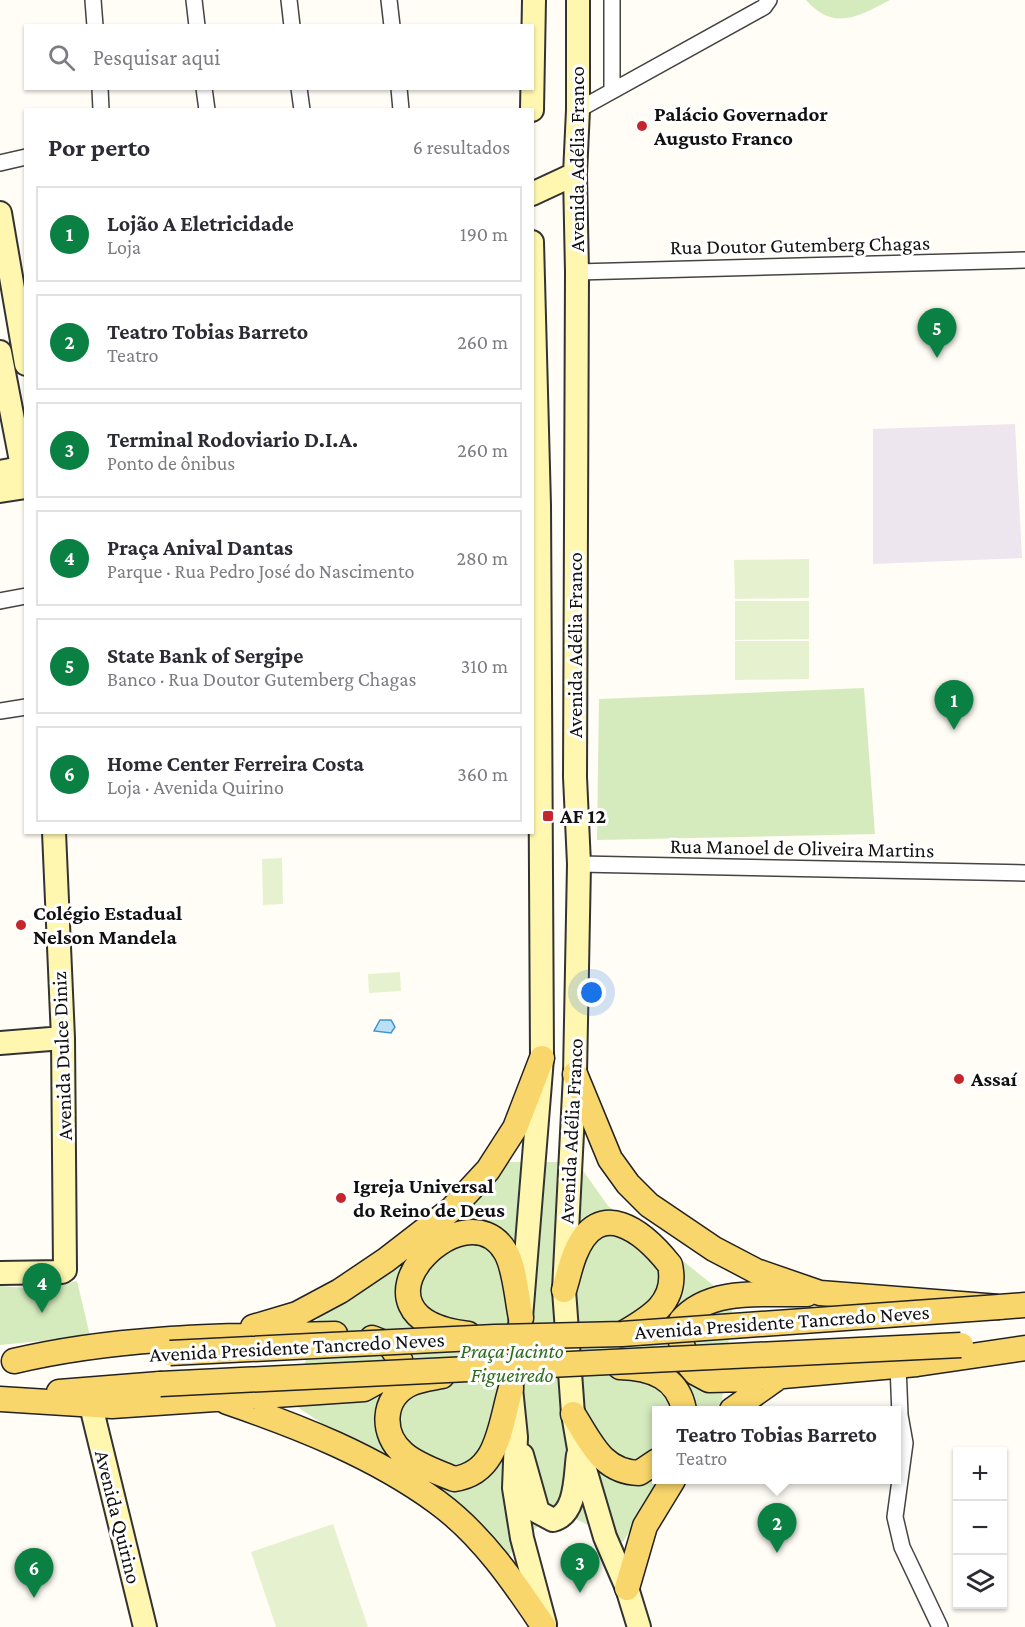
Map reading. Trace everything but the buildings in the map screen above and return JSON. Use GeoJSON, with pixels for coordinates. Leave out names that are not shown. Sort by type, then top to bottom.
{"type":"FeatureCollection","features":[{"type":"Feature","properties":{"kind":"main road"},"geometry":{"type":"LineString","coordinates":[[534,0],[534,24]]}},
{"type":"Feature","properties":{"kind":"main road","name":"Avenida Adélia Franco"},"geometry":{"type":"LineString","coordinates":[[578,0],[578,110],[575,174],[577,272],[575,777],[579,864],[575,1074],[564,1290],[573,1414],[579,1449]]}},
{"type":"Feature","properties":{"kind":"main road"},"geometry":{"type":"LineString","coordinates":[[532,90],[532,108]]}},
{"type":"Feature","properties":{"kind":"main road"},"geometry":{"type":"LineString","coordinates":[[534,193],[575,174]]}},
{"type":"Feature","properties":{"kind":"main road"},"geometry":{"type":"LineString","coordinates":[[0,213],[24,352]]}},
{"type":"Feature","properties":{"kind":"main road","name":"Avenida Adélia Franco"},"geometry":{"type":"LineString","coordinates":[[516,1437],[511,1388],[521,1318],[542,1058],[539,505],[534,317]]}},
{"type":"Feature","properties":{"kind":"main road"},"geometry":{"type":"LineString","coordinates":[[0,352],[24,474]]}},
{"type":"Feature","properties":{"kind":"main road"},"geometry":{"type":"LineString","coordinates":[[0,472],[24,479]]}},
{"type":"Feature","properties":{"kind":"main road"},"geometry":{"type":"LineString","coordinates":[[0,491],[24,479]]}},
{"type":"Feature","properties":{"kind":"main road","name":"Avenida Dulce Diniz"},"geometry":{"type":"LineString","coordinates":[[0,1273],[62,1272],[65,1270],[63,1038],[54,834]]}},
{"type":"Feature","properties":{"kind":"main road"},"geometry":{"type":"LineString","coordinates":[[0,1043],[63,1038]]}},
{"type":"Feature","properties":{"kind":"main road"},"geometry":{"type":"LineString","coordinates":[[225,1336],[297,1314],[340,1291],[386,1260],[452,1209],[488,1170],[515,1128],[542,1058]]}},
{"type":"Feature","properties":{"kind":"main road"},"geometry":{"type":"LineString","coordinates":[[575,1074],[610,1159],[628,1184],[649,1205],[741,1264],[820,1293]]}},
{"type":"Feature","properties":{"kind":"main road"},"geometry":{"type":"LineString","coordinates":[[564,1290],[575,1254],[589,1233],[604,1224],[622,1225],[647,1239],[670,1265],[671,1287],[661,1308],[622,1334]]}},
{"type":"Feature","properties":{"kind":"main road"},"geometry":{"type":"LineString","coordinates":[[495,1337],[450,1332],[425,1322],[416,1315],[411,1306],[409,1285],[418,1261],[453,1235],[474,1232],[492,1237],[500,1244],[509,1258],[521,1318]]}},
{"type":"Feature","properties":{"kind":"main road"},"geometry":{"type":"LineString","coordinates":[[999,1307],[820,1293],[741,1296],[706,1301],[688,1312],[681,1321],[681,1342],[689,1365],[696,1373],[709,1380],[898,1365],[1025,1348]]}},
{"type":"Feature","properties":{"kind":"main road","name":"Avenida Presidente Tancredo Neves"},"geometry":{"type":"LineString","coordinates":[[7,1361],[495,1337],[622,1334],[1025,1305]]}},
{"type":"Feature","properties":{"kind":"main road"},"geometry":{"type":"LineString","coordinates":[[0,1398],[91,1406],[364,1389],[393,1373],[400,1360],[390,1345],[374,1338],[348,1334],[225,1336],[109,1344],[59,1350],[7,1361]]}},
{"type":"Feature","properties":{"kind":"main road","name":"Avenida Presidente Tancredo Neves"},"geometry":{"type":"LineString","coordinates":[[0,1398],[160,1384],[1025,1340]]}},
{"type":"Feature","properties":{"kind":"main road"},"geometry":{"type":"LineString","coordinates":[[588,1362],[596,1366],[638,1368],[664,1377],[678,1390],[683,1406]]}},
{"type":"Feature","properties":{"kind":"main road"},"geometry":{"type":"LineString","coordinates":[[466,1370],[412,1383],[405,1387],[393,1400],[386,1420],[389,1434],[403,1454],[454,1479],[473,1474],[490,1459],[511,1388]]}},
{"type":"Feature","properties":{"kind":"main road"},"geometry":{"type":"LineString","coordinates":[[738,1406],[782,1374]]}},
{"type":"Feature","properties":{"kind":"main road"},"geometry":{"type":"LineString","coordinates":[[216,1398],[296,1425],[386,1470],[438,1503],[507,1573],[545,1627]]}},
{"type":"Feature","properties":{"kind":"main road","name":"Avenida Quirino"},"geometry":{"type":"LineString","coordinates":[[91,1406],[145,1627]]}},
{"type":"Feature","properties":{"kind":"main road"},"geometry":{"type":"LineString","coordinates":[[573,1414],[601,1459],[614,1469],[639,1473],[652,1464]]}},
{"type":"Feature","properties":{"kind":"main road"},"geometry":{"type":"LineString","coordinates":[[516,1437],[514,1488],[522,1538],[545,1627]]}},
{"type":"Feature","properties":{"kind":"main road"},"geometry":{"type":"LineString","coordinates":[[516,1437],[538,1512],[553,1520],[563,1515],[570,1506],[579,1449]]}},
{"type":"Feature","properties":{"kind":"main road"},"geometry":{"type":"LineString","coordinates":[[579,1449],[606,1536],[627,1588],[639,1627]]}},
{"type":"Feature","properties":{"kind":"main road"},"geometry":{"type":"LineString","coordinates":[[627,1588],[645,1526],[670,1484]]}},
{"type":"Feature","properties":{"kind":"street"},"geometry":{"type":"LineString","coordinates":[[93,0],[95,24]]}},
{"type":"Feature","properties":{"kind":"street"},"geometry":{"type":"LineString","coordinates":[[194,0],[197,24]]}},
{"type":"Feature","properties":{"kind":"street"},"geometry":{"type":"LineString","coordinates":[[289,0],[292,24]]}},
{"type":"Feature","properties":{"kind":"street"},"geometry":{"type":"LineString","coordinates":[[389,0],[392,24]]}},
{"type":"Feature","properties":{"kind":"street"},"geometry":{"type":"LineString","coordinates":[[612,0],[612,90]]}},
{"type":"Feature","properties":{"kind":"street"},"geometry":{"type":"LineString","coordinates":[[578,110],[764,7],[769,0]]}},
{"type":"Feature","properties":{"kind":"street"},"geometry":{"type":"LineString","coordinates":[[100,90],[101,108]]}},
{"type":"Feature","properties":{"kind":"street"},"geometry":{"type":"LineString","coordinates":[[204,90],[207,108]]}},
{"type":"Feature","properties":{"kind":"street"},"geometry":{"type":"LineString","coordinates":[[299,90],[302,108]]}},
{"type":"Feature","properties":{"kind":"street"},"geometry":{"type":"LineString","coordinates":[[399,90],[401,108]]}},
{"type":"Feature","properties":{"kind":"street"},"geometry":{"type":"LineString","coordinates":[[0,163],[24,157]]}},
{"type":"Feature","properties":{"kind":"street","name":"Rua Doutor Gutemberg Chagas"},"geometry":{"type":"LineString","coordinates":[[577,272],[1025,260]]}},
{"type":"Feature","properties":{"kind":"street"},"geometry":{"type":"LineString","coordinates":[[0,601],[24,596]]}},
{"type":"Feature","properties":{"kind":"street"},"geometry":{"type":"LineString","coordinates":[[0,711],[24,707]]}},
{"type":"Feature","properties":{"kind":"street","name":"Rua Manoel de Oliveira Martins"},"geometry":{"type":"LineString","coordinates":[[579,864],[1025,873]]}},
{"type":"Feature","properties":{"kind":"street"},"geometry":{"type":"LineString","coordinates":[[898,1365],[900,1406]]}},
{"type":"Feature","properties":{"kind":"street"},"geometry":{"type":"LineString","coordinates":[[901,1421],[905,1443],[901,1473]]}},
{"type":"Feature","properties":{"kind":"street"},"geometry":{"type":"LineString","coordinates":[[899,1484],[895,1517],[902,1547],[940,1627]]}},
{"type":"Feature","properties":{"kind":"shaded area"},"geometry":{"type":"Polygon","coordinates":[[[1015,424],[1022,558],[873,564],[873,429],[1015,424]]]}},
{"type":"Feature","properties":{"kind":"green space"},"geometry":{"type":"Polygon","coordinates":[[[806,0],[890,0],[857,15],[837,18],[816,10],[806,0]]]}},
{"type":"Feature","properties":{"kind":"green space"},"geometry":{"type":"Polygon","coordinates":[[[809,559],[809,598],[735,599],[734,560],[809,559]]]}},
{"type":"Feature","properties":{"kind":"green space"},"geometry":{"type":"Polygon","coordinates":[[[735,601],[809,601],[809,639],[735,640],[735,601]]]}},
{"type":"Feature","properties":{"kind":"green space"},"geometry":{"type":"Polygon","coordinates":[[[735,641],[809,641],[809,679],[735,680],[735,641]]]}},
{"type":"Feature","properties":{"kind":"green space"},"geometry":{"type":"Polygon","coordinates":[[[864,688],[875,834],[597,840],[599,699],[864,688]]]}},
{"type":"Feature","properties":{"kind":"green space"},"geometry":{"type":"Polygon","coordinates":[[[282,858],[283,904],[263,905],[262,859],[282,858]]]}},
{"type":"Feature","properties":{"kind":"green space"},"geometry":{"type":"Polygon","coordinates":[[[400,972],[401,991],[369,993],[368,974],[400,972]]]}},
{"type":"Feature","properties":{"kind":"green space","name":"Praça Jacinto Figueiredo"},"geometry":{"type":"Polygon","coordinates":[[[506,1162],[577,1162],[608,1206],[653,1237],[733,1301],[722,1401],[718,1406],[652,1406],[652,1484],[659,1484],[623,1542],[555,1509],[508,1556],[406,1480],[293,1404],[320,1311],[506,1162]]]}},
{"type":"Feature","properties":{"kind":"green space"},"geometry":{"type":"Polygon","coordinates":[[[77,1281],[90,1336],[0,1345],[0,1286],[40,1289],[77,1281]]]}},
{"type":"Feature","properties":{"kind":"green space"},"geometry":{"type":"Polygon","coordinates":[[[333,1524],[368,1627],[276,1627],[251,1552],[333,1524]]]}},
{"type":"Feature","properties":{"kind":"water"},"geometry":{"type":"Polygon","coordinates":[[[380,1020],[391,1020],[395,1027],[391,1033],[374,1031],[380,1020]]]}},
{"type":"Feature","properties":{"kind":"place","name":"Palácio Governador Augusto Franco"},"geometry":{"type":"Point","coordinates":[642,126]}},
{"type":"Feature","properties":{"kind":"place","name":"State Bank of Sergipe"},"geometry":{"type":"Point","coordinates":[937,358]}},
{"type":"Feature","properties":{"kind":"place","name":"Lojão A Eletricidade"},"geometry":{"type":"Point","coordinates":[954,730]}},
{"type":"Feature","properties":{"kind":"place","name":"AF 12"},"geometry":{"type":"Point","coordinates":[548,816]}},
{"type":"Feature","properties":{"kind":"place","name":"Colégio Estadual Nelson Mandela"},"geometry":{"type":"Point","coordinates":[21,925]}},
{"type":"Feature","properties":{"kind":"place","name":"Assaí"},"geometry":{"type":"Point","coordinates":[959,1079]}},
{"type":"Feature","properties":{"kind":"place","name":"Igreja Universal do Reino de Deus"},"geometry":{"type":"Point","coordinates":[341,1198]}},
{"type":"Feature","properties":{"kind":"place","name":"Praça Anival Dantas"},"geometry":{"type":"Point","coordinates":[42,1313]}},
{"type":"Feature","properties":{"kind":"place","name":"Teatro Tobias Barreto"},"geometry":{"type":"Point","coordinates":[777,1553]}},
{"type":"Feature","properties":{"kind":"place","name":"Terminal Rodoviario D.I.A."},"geometry":{"type":"Point","coordinates":[580,1593]}},
{"type":"Feature","properties":{"kind":"place","name":"Home Center Ferreira Costa"},"geometry":{"type":"Point","coordinates":[34,1598]}}]}
